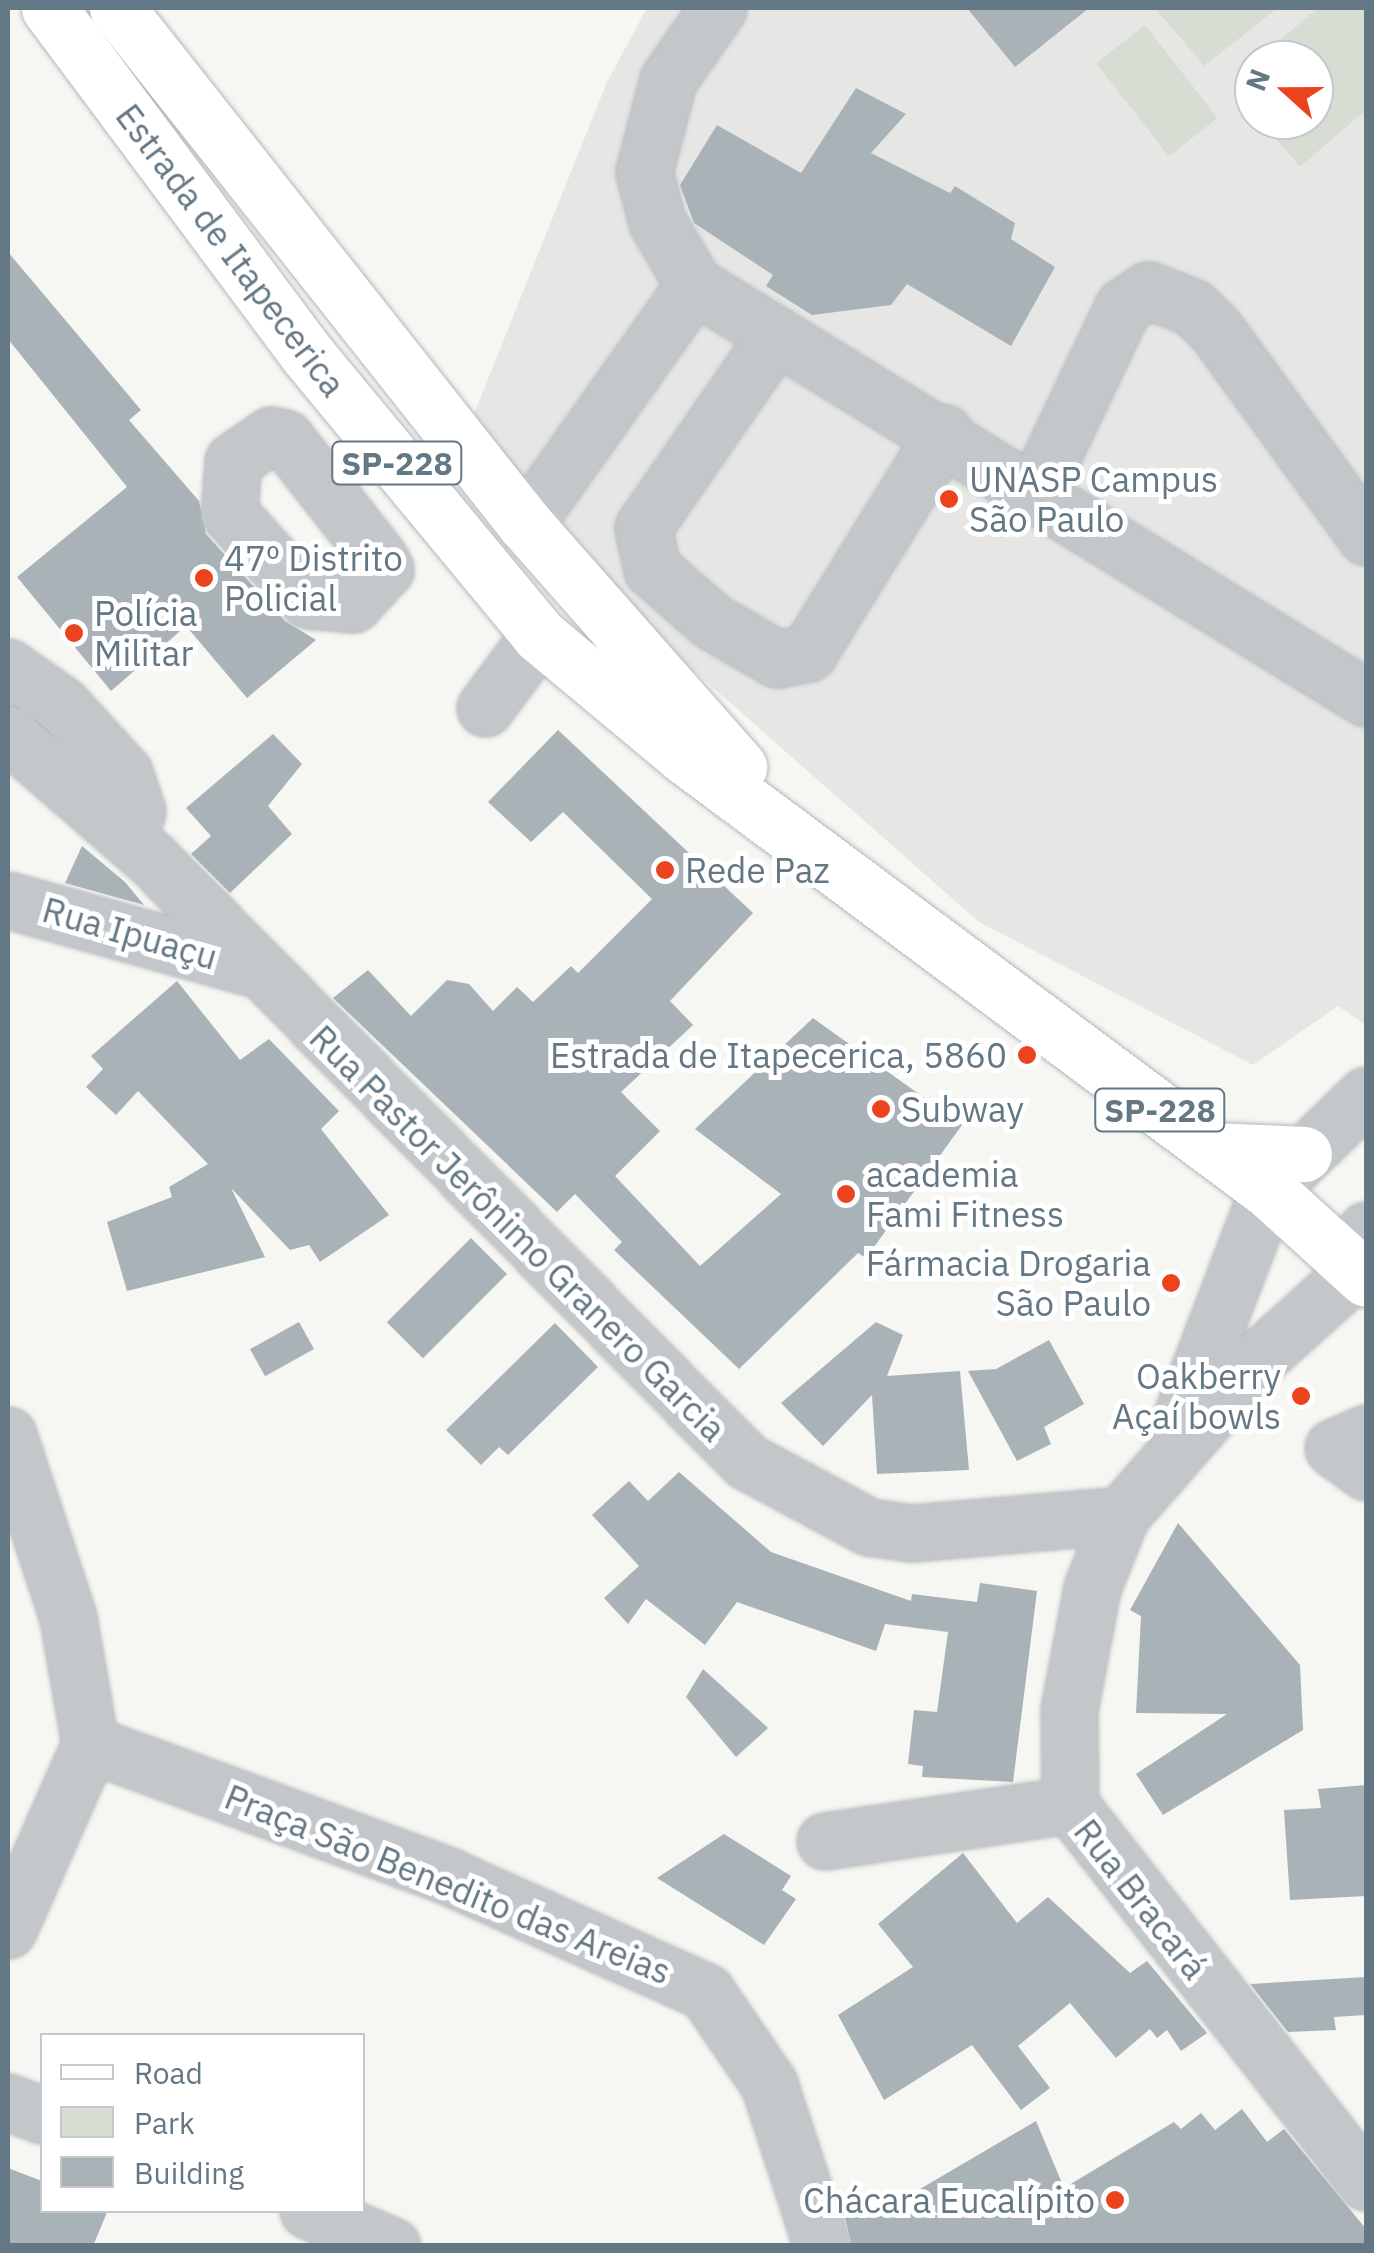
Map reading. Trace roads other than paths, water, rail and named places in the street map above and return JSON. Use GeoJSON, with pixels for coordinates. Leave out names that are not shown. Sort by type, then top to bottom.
{"type":"FeatureCollection","features":[{"type":"Feature","properties":{"kind":"main road","name":"Estrada de Itapecerica"},"geometry":{"type":"LineString","coordinates":[[49,8],[387,451],[539,634],[814,852],[1215,1150],[1286,1172],[1364,1260]]}},
{"type":"Feature","properties":{"kind":"main road","name":"Estrada de Itapecerica"},"geometry":{"type":"LineString","coordinates":[[117,8],[525,524],[814,852]]}},
{"type":"Feature","properties":{"kind":"street"},"geometry":{"type":"LineString","coordinates":[[718,8],[668,80],[644,172],[658,222],[694,285],[944,433],[1366,698]]}},
{"type":"Feature","properties":{"kind":"street"},"geometry":{"type":"LineString","coordinates":[[525,524],[694,285]]}},
{"type":"Feature","properties":{"kind":"street"},"geometry":{"type":"LineString","coordinates":[[1036,490],[1123,308],[1148,290],[1192,307],[1215,329],[1366,537]]}},
{"type":"Feature","properties":{"kind":"street"},"geometry":{"type":"LineString","coordinates":[[776,335],[643,528],[652,568],[713,622],[777,658],[808,654],[944,433]]}},
{"type":"Feature","properties":{"kind":"street"},"geometry":{"type":"LineString","coordinates":[[334,495],[387,451]]}},
{"type":"Feature","properties":{"kind":"street"},"geometry":{"type":"LineString","coordinates":[[485,708],[539,634]]}},
{"type":"Feature","properties":{"kind":"street"},"geometry":{"type":"LineString","coordinates":[[8,667],[62,705],[124,773],[137,811],[128,837]]}},
{"type":"Feature","properties":{"kind":"street","name":"Rua Pastor Jerônimo Granero Garcia"},"geometry":{"type":"LineString","coordinates":[[8,734],[128,837],[252,968],[746,1461],[791,1491],[870,1527],[912,1532],[1121,1514]]}},
{"type":"Feature","properties":{"kind":"street","name":"Rua Ipuaçu"},"geometry":{"type":"LineString","coordinates":[[8,900],[252,968]]}},
{"type":"Feature","properties":{"kind":"street"},"geometry":{"type":"LineString","coordinates":[[1286,1172],[1366,1095]]}},
{"type":"Feature","properties":{"kind":"street","name":"Rua Bracará"},"geometry":{"type":"LineString","coordinates":[[1163,1463],[1286,1172]]}},
{"type":"Feature","properties":{"kind":"street","name":"Rua Bracará"},"geometry":{"type":"LineString","coordinates":[[1364,1260],[1163,1463],[1121,1514],[1076,1655],[1070,1805],[1366,2182]]}},
{"type":"Feature","properties":{"kind":"street"},"geometry":{"type":"LineString","coordinates":[[1366,1433],[1333,1448],[1366,1472]]}},
{"type":"Feature","properties":{"kind":"street"},"geometry":{"type":"LineString","coordinates":[[8,1435],[68,1618],[90,1744],[8,1930]]}},
{"type":"Feature","properties":{"kind":"street","name":"Praça São Benedito das Areias"},"geometry":{"type":"LineString","coordinates":[[90,1744],[448,1876],[706,1992],[770,2084],[822,2246]]}},
{"type":"Feature","properties":{"kind":"street"},"geometry":{"type":"LineString","coordinates":[[825,1841],[1070,1805]]}},
{"type":"Feature","properties":{"kind":"street"},"geometry":{"type":"LineString","coordinates":[[8,2102],[40,2114]]}},
{"type":"Feature","properties":{"kind":"street"},"geometry":{"type":"LineString","coordinates":[[315,2213],[392,2246]]}},
{"type":"Feature","properties":{"kind":"place","name":"UNASP Campus São Paulo"},"geometry":{"type":"Point","coordinates":[949,499]}},
{"type":"Feature","properties":{"kind":"place","name":"47º Distrito Policial"},"geometry":{"type":"Point","coordinates":[204,578]}},
{"type":"Feature","properties":{"kind":"place","name":"Polícia Militar"},"geometry":{"type":"Point","coordinates":[74,633]}},
{"type":"Feature","properties":{"kind":"place","name":"Rede Paz"},"geometry":{"type":"Point","coordinates":[665,870]}},
{"type":"Feature","properties":{"kind":"place","name":"Estrada de Itapecerica, 5860"},"geometry":{"type":"Point","coordinates":[1027,1055]}},
{"type":"Feature","properties":{"kind":"place","name":"Subway"},"geometry":{"type":"Point","coordinates":[881,1109]}},
{"type":"Feature","properties":{"kind":"place","name":"academia Fami Fitness"},"geometry":{"type":"Point","coordinates":[846,1194]}},
{"type":"Feature","properties":{"kind":"place","name":"Fármacia Drogaria São Paulo"},"geometry":{"type":"Point","coordinates":[1171,1283]}},
{"type":"Feature","properties":{"kind":"place","name":"Oakberry Açaí bowls"},"geometry":{"type":"Point","coordinates":[1301,1396]}},
{"type":"Feature","properties":{"kind":"place","name":"Chácara Eucalípito"},"geometry":{"type":"Point","coordinates":[1115,2200]}}]}
